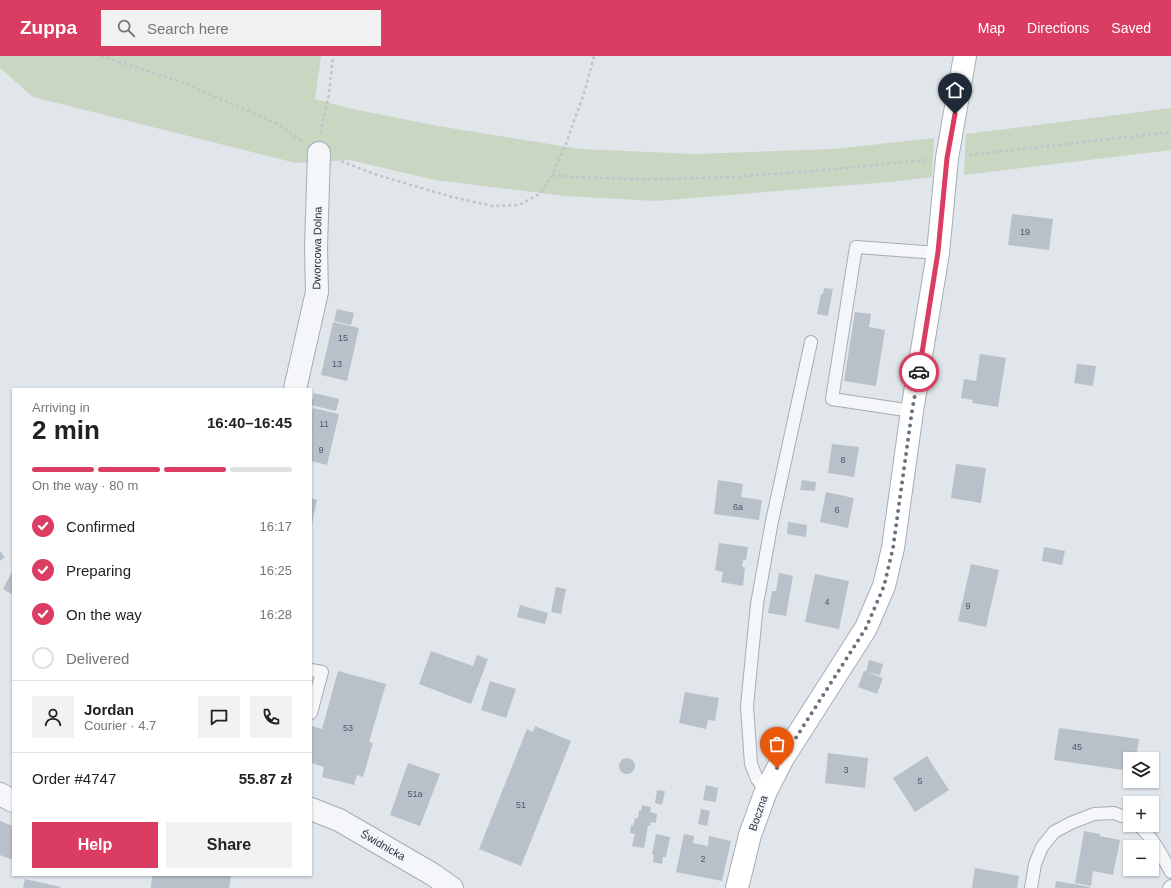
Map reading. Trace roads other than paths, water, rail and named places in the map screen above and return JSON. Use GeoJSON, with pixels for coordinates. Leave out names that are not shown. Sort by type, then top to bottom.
{"type":"FeatureCollection","features":[{"type":"Feature","properties":{"kind":"street","name":"Boczna"},"geometry":{"type":"LineString","coordinates":[[738,888],[750,835],[766,790],[783,758],[866,628],[884,586],[893,548],[912,411],[938,252],[947,158],[965,56]]}},
{"type":"Feature","properties":{"kind":"street","name":"Dworcowa Dolna"},"geometry":{"type":"LineString","coordinates":[[295,388],[317,292],[316,248],[319,153]]}},
{"type":"Feature","properties":{"kind":"street"},"geometry":{"type":"LineString","coordinates":[[0,794],[12,800]]}},
{"type":"Feature","properties":{"kind":"street","name":"Świdnicka"},"geometry":{"type":"LineString","coordinates":[[312,809],[339,820],[432,874],[452,888]]}},
{"type":"Feature","properties":{"kind":"lane"},"geometry":{"type":"LineString","coordinates":[[912,411],[832,399],[856,247],[938,252]]}},
{"type":"Feature","properties":{"kind":"lane"},"geometry":{"type":"LineString","coordinates":[[766,790],[757,779],[751,764],[747,706],[757,604],[772,521],[811,342]]}},
{"type":"Feature","properties":{"kind":"lane"},"geometry":{"type":"LineString","coordinates":[[312,670],[322,672],[312,709]]}},
{"type":"Feature","properties":{"kind":"lane"},"geometry":{"type":"LineString","coordinates":[[1031,888],[1035,864],[1042,847],[1054,832],[1071,823],[1094,814],[1114,813],[1123,816]]}},
{"type":"Feature","properties":{"kind":"lane"},"geometry":{"type":"LineString","coordinates":[[1145,832],[1160,851],[1171,872]]}}]}
